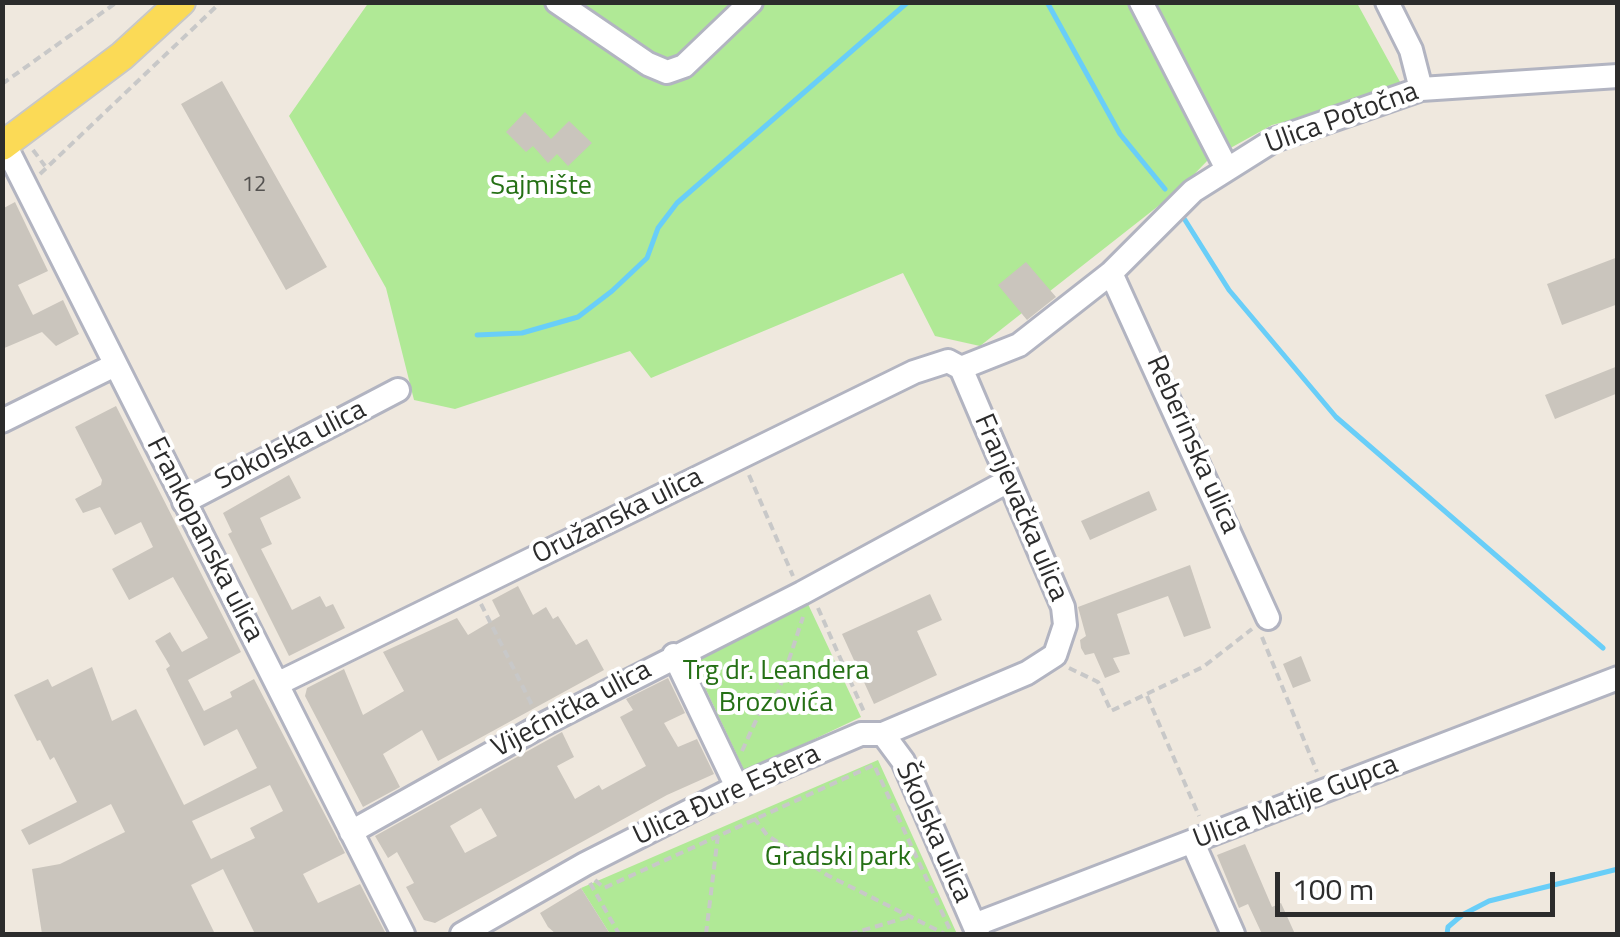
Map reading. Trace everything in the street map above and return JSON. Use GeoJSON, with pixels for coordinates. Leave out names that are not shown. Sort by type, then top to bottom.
{"type":"FeatureCollection","features":[{"type":"Feature","properties":{"kind":"main road"},"geometry":{"type":"LineString","coordinates":[[3,146],[122,56],[181,2]]}},
{"type":"Feature","properties":{"kind":"street"},"geometry":{"type":"LineString","coordinates":[[558,2],[648,64],[668,72],[684,66],[751,2]]}},
{"type":"Feature","properties":{"kind":"street"},"geometry":{"type":"LineString","coordinates":[[1141,2],[1226,166]]}},
{"type":"Feature","properties":{"kind":"street"},"geometry":{"type":"LineString","coordinates":[[1386,2],[1411,50],[1421,88]]}},
{"type":"Feature","properties":{"kind":"street","name":"Ulica Potočna"},"geometry":{"type":"LineString","coordinates":[[962,368],[1020,345],[1111,273],[1168,214],[1226,166],[1330,117],[1421,88],[1618,76]]}},
{"type":"Feature","properties":{"kind":"street","name":"Frankopanska ulica"},"geometry":{"type":"LineString","coordinates":[[3,146],[403,934]]}},
{"type":"Feature","properties":{"kind":"street","name":"Reberinska ulica"},"geometry":{"type":"LineString","coordinates":[[1111,273],[1263,621]]}},
{"type":"Feature","properties":{"kind":"street","name":"Oružanska ulica"},"geometry":{"type":"LineString","coordinates":[[277,684],[914,372],[948,361],[962,368]]}},
{"type":"Feature","properties":{"kind":"street"},"geometry":{"type":"LineString","coordinates":[[2,421],[116,365]]}},
{"type":"Feature","properties":{"kind":"street","name":"Franjevačka ulica"},"geometry":{"type":"LineString","coordinates":[[962,368],[1063,607],[1066,624],[1055,655]]}},
{"type":"Feature","properties":{"kind":"street","name":"Sokolska ulica"},"geometry":{"type":"LineString","coordinates":[[184,502],[398,390]]}},
{"type":"Feature","properties":{"kind":"street","name":"Vijećnička ulica"},"geometry":{"type":"LineString","coordinates":[[351,832],[674,655],[804,598],[1008,480]]}},
{"type":"Feature","properties":{"kind":"street"},"geometry":{"type":"LineString","coordinates":[[674,655],[732,778]]}},
{"type":"Feature","properties":{"kind":"street","name":"Ulica Đure Estera"},"geometry":{"type":"LineString","coordinates":[[462,934],[732,778],[1027,673],[1055,655]]}},
{"type":"Feature","properties":{"kind":"street","name":"Ulica Matije Gupca"},"geometry":{"type":"LineString","coordinates":[[976,930],[1618,678]]}},
{"type":"Feature","properties":{"kind":"street","name":"Školska ulica"},"geometry":{"type":"LineString","coordinates":[[875,727],[903,761],[976,930]]}},
{"type":"Feature","properties":{"kind":"street"},"geometry":{"type":"LineString","coordinates":[[1200,839],[1233,934]]}},
{"type":"Feature","properties":{"kind":"path"},"geometry":{"type":"LineString","coordinates":[[2,84],[118,2]]}},
{"type":"Feature","properties":{"kind":"path"},"geometry":{"type":"LineString","coordinates":[[39,175],[220,2]]}},
{"type":"Feature","properties":{"kind":"path"},"geometry":{"type":"LineString","coordinates":[[732,778],[763,704],[778,693],[804,598],[746,468]]}},
{"type":"Feature","properties":{"kind":"path"},"geometry":{"type":"LineString","coordinates":[[804,598],[814,600],[875,727]]}},
{"type":"Feature","properties":{"kind":"path"},"geometry":{"type":"LineString","coordinates":[[480,601],[542,724]]}},
{"type":"Feature","properties":{"kind":"path"},"geometry":{"type":"LineString","coordinates":[[1055,655],[1076,674],[1098,682],[1111,711],[1147,696],[1152,688],[1203,667],[1263,621],[1319,776]]}},
{"type":"Feature","properties":{"kind":"path"},"geometry":{"type":"LineString","coordinates":[[1147,696],[1200,839]]}},
{"type":"Feature","properties":{"kind":"path"},"geometry":{"type":"LineString","coordinates":[[619,934],[590,888],[590,876],[604,888],[874,765],[952,934]]}},
{"type":"Feature","properties":{"kind":"path"},"geometry":{"type":"LineString","coordinates":[[753,817],[768,834],[827,875],[945,934]]}},
{"type":"Feature","properties":{"kind":"path"},"geometry":{"type":"LineString","coordinates":[[706,934],[718,833]]}},
{"type":"Feature","properties":{"kind":"path"},"geometry":{"type":"LineString","coordinates":[[850,934],[912,916]]}},
{"type":"Feature","properties":{"kind":"green space","name":"Sajmište"},"geometry":{"type":"Polygon","coordinates":[[[369,2],[1357,3],[1405,91],[1272,125],[1207,161],[1180,189],[980,346],[935,336],[903,273],[651,378],[630,351],[455,409],[414,400],[386,288],[289,116],[369,2]]]}},
{"type":"Feature","properties":{"kind":"green space","name":"Trg dr. Leandera Brozovića"},"geometry":{"type":"Polygon","coordinates":[[[808,604],[861,717],[745,772],[691,658],[808,604]]]}},
{"type":"Feature","properties":{"kind":"green space","name":"Gradski park"},"geometry":{"type":"Polygon","coordinates":[[[878,760],[957,934],[610,934],[581,888],[878,760]]]}},
{"type":"Feature","properties":{"kind":"building"},"geometry":{"type":"Polygon","coordinates":[[[222,81],[327,267],[286,290],[181,104],[222,81]]]}},
{"type":"Feature","properties":{"kind":"building"},"geometry":{"type":"Polygon","coordinates":[[[525,112],[551,139],[569,121],[592,143],[568,166],[557,154],[548,163],[533,146],[526,152],[506,132],[525,112]]]}},
{"type":"Feature","properties":{"kind":"building"},"geometry":{"type":"Polygon","coordinates":[[[15,202],[48,271],[18,285],[33,315],[63,300],[79,334],[56,346],[42,332],[2,349],[2,209],[15,202]]]}},
{"type":"Feature","properties":{"kind":"building"},"geometry":{"type":"Polygon","coordinates":[[[1618,257],[1618,304],[1562,325],[1547,284],[1618,257]]]}},
{"type":"Feature","properties":{"kind":"building"},"geometry":{"type":"Polygon","coordinates":[[[1026,262],[1056,297],[1027,320],[998,285],[1026,262]]]}},
{"type":"Feature","properties":{"kind":"building"},"geometry":{"type":"Polygon","coordinates":[[[1618,366],[1618,393],[1555,419],[1545,395],[1618,366]]]}},
{"type":"Feature","properties":{"kind":"building"},"geometry":{"type":"Polygon","coordinates":[[[116,406],[241,652],[188,680],[204,711],[232,697],[230,692],[254,679],[345,853],[303,874],[318,903],[360,884],[386,934],[255,934],[223,869],[191,885],[215,934],[42,934],[32,869],[60,864],[125,832],[111,804],[29,845],[21,830],[77,802],[54,757],[50,760],[40,740],[37,741],[14,695],[48,679],[52,687],[92,667],[112,721],[136,709],[184,805],[257,768],[237,729],[204,746],[166,669],[170,666],[155,641],[170,632],[182,652],[208,638],[173,577],[129,600],[112,569],[153,547],[141,522],[115,535],[100,507],[83,513],[75,499],[101,485],[102,480],[75,427],[116,406]],[[270,785],[192,821],[211,859],[255,838],[250,828],[283,811],[270,785]]]}},
{"type":"Feature","properties":{"kind":"building"},"geometry":{"type":"Polygon","coordinates":[[[289,475],[301,498],[260,518],[272,544],[261,549],[292,610],[320,596],[326,607],[333,604],[345,628],[289,656],[228,534],[232,532],[223,513],[289,475]]]}},
{"type":"Feature","properties":{"kind":"building"},"geometry":{"type":"Polygon","coordinates":[[[1149,491],[1157,510],[1090,540],[1081,521],[1149,491]]]}},
{"type":"Feature","properties":{"kind":"building"},"geometry":{"type":"Polygon","coordinates":[[[1190,565],[1211,628],[1184,637],[1168,596],[1117,614],[1130,654],[1113,658],[1120,672],[1105,678],[1094,653],[1085,655],[1081,648],[1080,640],[1086,636],[1078,607],[1190,565]]]}},
{"type":"Feature","properties":{"kind":"building"},"geometry":{"type":"Polygon","coordinates":[[[518,586],[533,615],[546,607],[553,619],[558,616],[576,645],[587,639],[604,670],[438,761],[422,730],[383,754],[400,787],[363,807],[305,696],[307,688],[344,669],[363,715],[404,691],[383,652],[457,618],[468,635],[500,616],[492,600],[518,586]]]}},
{"type":"Feature","properties":{"kind":"building"},"geometry":{"type":"Polygon","coordinates":[[[930,594],[942,620],[917,631],[937,675],[874,704],[842,634],[930,594]]]}},
{"type":"Feature","properties":{"kind":"building"},"geometry":{"type":"Polygon","coordinates":[[[1301,656],[1311,681],[1293,688],[1283,664],[1301,656]]]}},
{"type":"Feature","properties":{"kind":"building"},"geometry":{"type":"Polygon","coordinates":[[[668,678],[685,713],[664,723],[678,747],[697,739],[714,774],[667,795],[435,923],[424,920],[406,887],[414,883],[397,852],[388,858],[375,836],[562,732],[574,757],[557,766],[575,799],[599,785],[602,790],[646,766],[620,717],[633,710],[626,699],[668,678]],[[481,808],[450,826],[465,853],[497,836],[481,808]]]}},
{"type":"Feature","properties":{"kind":"building"},"geometry":{"type":"Polygon","coordinates":[[[1245,844],[1272,907],[1281,903],[1295,934],[1262,934],[1248,904],[1239,908],[1217,855],[1245,844]]]}},
{"type":"Feature","properties":{"kind":"building"},"geometry":{"type":"Polygon","coordinates":[[[581,888],[610,934],[556,934],[548,927],[540,913],[581,888]]]}},
{"type":"Feature","properties":{"kind":"waterway"},"geometry":{"type":"LineString","coordinates":[[477,335],[522,333],[578,317],[612,291],[647,258],[658,228],[677,203],[908,2]]}},
{"type":"Feature","properties":{"kind":"waterway"},"geometry":{"type":"LineString","coordinates":[[1047,2],[1120,134],[1165,189]]}},
{"type":"Feature","properties":{"kind":"waterway"},"geometry":{"type":"LineString","coordinates":[[1185,220],[1229,290],[1336,417],[1603,648]]}},
{"type":"Feature","properties":{"kind":"waterway"},"geometry":{"type":"LineString","coordinates":[[1447,934],[1448,927],[1462,915],[1489,901],[1618,869]]}}]}
